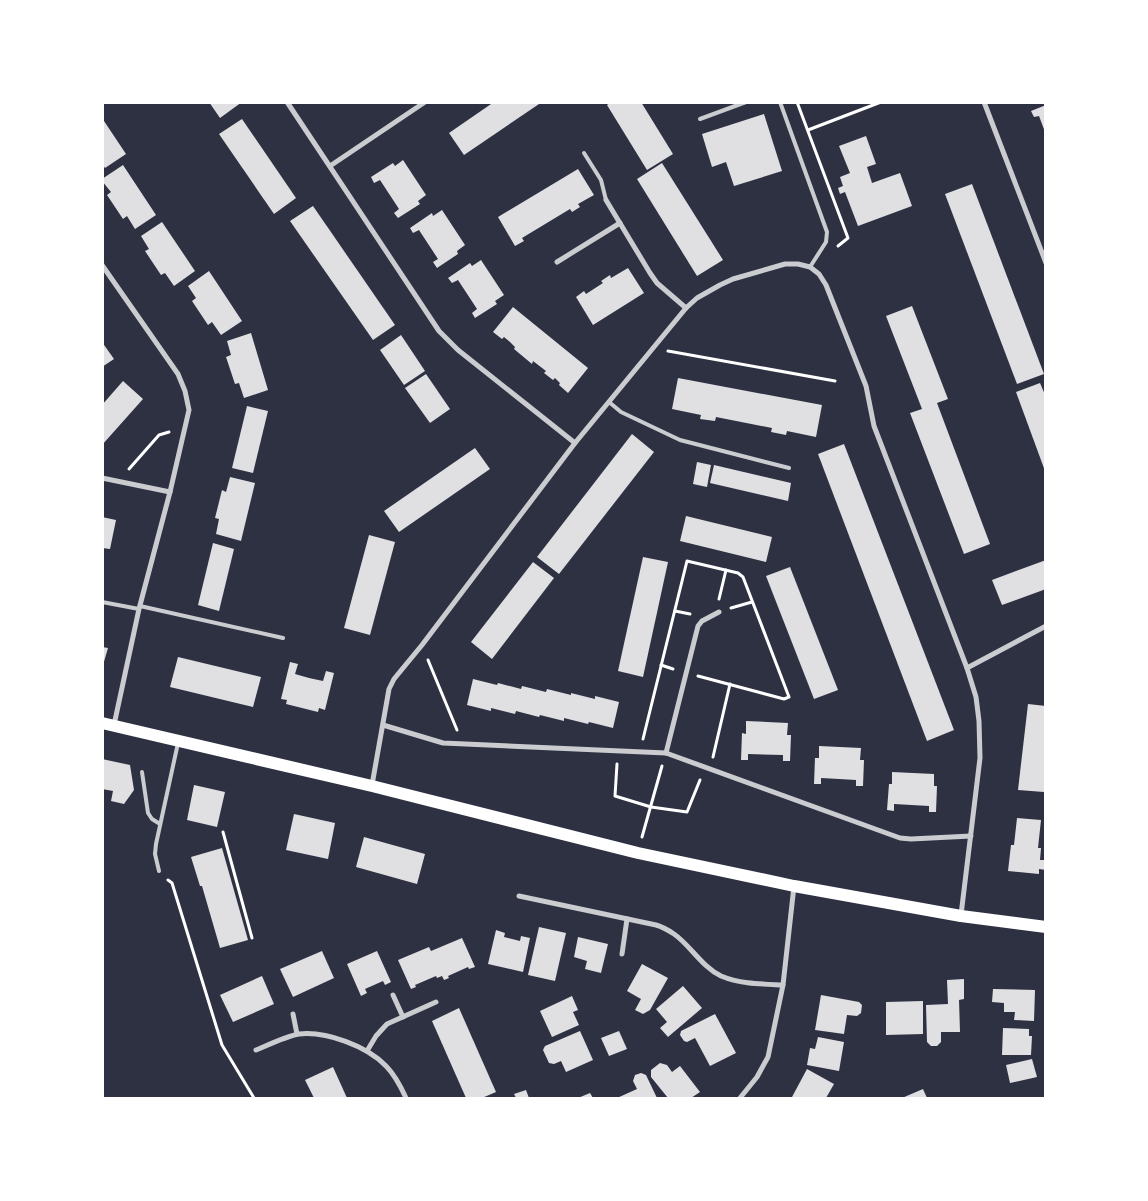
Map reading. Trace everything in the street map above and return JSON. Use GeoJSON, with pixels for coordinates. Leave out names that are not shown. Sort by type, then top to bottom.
{"type":"FeatureCollection","features":[{"type":"Feature","properties":{"kind":"main road"},"geometry":{"type":"LineString","coordinates":[[108,724],[372,786],[638,853],[794,886],[961,916],[1046,927]]}},
{"type":"Feature","properties":{"kind":"street"},"geometry":{"type":"LineString","coordinates":[[287,102],[439,331],[458,350],[576,444]]}},
{"type":"Feature","properties":{"kind":"street"},"geometry":{"type":"LineString","coordinates":[[330,166],[425,102]]}},
{"type":"Feature","properties":{"kind":"street"},"geometry":{"type":"LineString","coordinates":[[984,102],[1046,263]]}},
{"type":"Feature","properties":{"kind":"street"},"geometry":{"type":"LineString","coordinates":[[606,200],[653,278],[686,308]]}},
{"type":"Feature","properties":{"kind":"street"},"geometry":{"type":"LineString","coordinates":[[556,262],[620,223]]}},
{"type":"Feature","properties":{"kind":"street"},"geometry":{"type":"LineString","coordinates":[[372,786],[390,690],[394,679],[609,402],[686,308],[697,298],[733,279],[785,264],[798,264],[810,267],[819,274],[826,285],[866,386],[874,426],[967,668],[976,697],[980,721],[980,758],[961,916]]}},
{"type":"Feature","properties":{"kind":"street"},"geometry":{"type":"LineString","coordinates":[[102,265],[178,374],[185,391],[189,410],[170,492],[108,724]]}},
{"type":"Feature","properties":{"kind":"street"},"geometry":{"type":"LineString","coordinates":[[102,478],[170,492]]}},
{"type":"Feature","properties":{"kind":"street"},"geometry":{"type":"LineString","coordinates":[[666,753],[698,626],[702,621],[717,613]]}},
{"type":"Feature","properties":{"kind":"street"},"geometry":{"type":"LineString","coordinates":[[967,668],[1046,626]]}},
{"type":"Feature","properties":{"kind":"street"},"geometry":{"type":"LineString","coordinates":[[383,725],[443,743],[666,753],[900,838],[971,836]]}},
{"type":"Feature","properties":{"kind":"street"},"geometry":{"type":"LineString","coordinates":[[740,1098],[757,1077],[768,1057],[783,985],[794,886]]}},
{"type":"Feature","properties":{"kind":"street"},"geometry":{"type":"LineString","coordinates":[[519,896],[656,925],[675,934],[706,965],[720,975],[745,983],[783,985]]}},
{"type":"Feature","properties":{"kind":"street"},"geometry":{"type":"LineString","coordinates":[[622,954],[627,919]]}},
{"type":"Feature","properties":{"kind":"street"},"geometry":{"type":"LineString","coordinates":[[393,995],[403,1017]]}},
{"type":"Feature","properties":{"kind":"street"},"geometry":{"type":"LineString","coordinates":[[367,1051],[376,1036],[387,1024],[436,1002]]}},
{"type":"Feature","properties":{"kind":"street"},"geometry":{"type":"LineString","coordinates":[[293,1014],[297,1034]]}},
{"type":"Feature","properties":{"kind":"street"},"geometry":{"type":"LineString","coordinates":[[256,1050],[297,1034],[312,1033],[344,1040],[367,1051],[386,1066],[400,1085],[406,1098]]}},
{"type":"Feature","properties":{"kind":"lane"},"geometry":{"type":"LineString","coordinates":[[700,119],[746,102]]}},
{"type":"Feature","properties":{"kind":"lane"},"geometry":{"type":"LineString","coordinates":[[780,102],[826,232],[826,242],[810,267]]}},
{"type":"Feature","properties":{"kind":"lane"},"geometry":{"type":"LineString","coordinates":[[584,153],[601,180],[606,200]]}},
{"type":"Feature","properties":{"kind":"lane"},"geometry":{"type":"LineString","coordinates":[[609,402],[621,412],[680,440],[789,468]]}},
{"type":"Feature","properties":{"kind":"lane"},"geometry":{"type":"LineString","coordinates":[[102,602],[140,607],[283,638]]}},
{"type":"Feature","properties":{"kind":"lane"},"geometry":{"type":"LineString","coordinates":[[159,871],[155,854],[156,844],[179,741]]}},
{"type":"Feature","properties":{"kind":"lane"},"geometry":{"type":"LineString","coordinates":[[142,772],[148,813],[152,819],[160,824]]}},
{"type":"Feature","properties":{"kind":"path"},"geometry":{"type":"LineString","coordinates":[[808,130],[880,102]]}},
{"type":"Feature","properties":{"kind":"path"},"geometry":{"type":"LineString","coordinates":[[668,351],[835,381]]}},
{"type":"Feature","properties":{"kind":"path"},"geometry":{"type":"LineString","coordinates":[[117,482],[160,435],[184,429]]}},
{"type":"Feature","properties":{"kind":"path"},"geometry":{"type":"LineString","coordinates":[[640,752],[687,561],[738,573],[743,577],[789,696],[784,699],[686,673]]}},
{"type":"Feature","properties":{"kind":"path"},"geometry":{"type":"LineString","coordinates":[[726,570],[717,613],[752,602]]}},
{"type":"Feature","properties":{"kind":"path"},"geometry":{"type":"LineString","coordinates":[[426,655],[459,736]]}},
{"type":"Feature","properties":{"kind":"path"},"geometry":{"type":"LineString","coordinates":[[618,751],[615,796],[651,807],[687,812],[707,769],[730,684]]}},
{"type":"Feature","properties":{"kind":"path"},"geometry":{"type":"LineString","coordinates":[[638,853],[666,753]]}},
{"type":"Feature","properties":{"kind":"path"},"geometry":{"type":"LineString","coordinates":[[223,832],[252,938]]}},
{"type":"Feature","properties":{"kind":"path"},"geometry":{"type":"LineString","coordinates":[[159,871],[172,883],[222,1044],[254,1098]]}},
{"type":"Feature","properties":{"kind":"building"},"geometry":{"type":"Polygon","coordinates":[[[209,102],[242,102],[220,118],[209,102]]]}},
{"type":"Feature","properties":{"kind":"building"},"geometry":{"type":"Polygon","coordinates":[[[494,102],[542,102],[464,155],[449,133],[494,102]]]}},
{"type":"Feature","properties":{"kind":"building"},"geometry":{"type":"Polygon","coordinates":[[[611,102],[641,102],[673,154],[647,170],[607,105],[611,102]]]}},
{"type":"Feature","properties":{"kind":"building"},"geometry":{"type":"Polygon","coordinates":[[[1046,105],[1045,132],[1039,116],[1034,117],[1031,111],[1046,105]]]}},
{"type":"Feature","properties":{"kind":"building"},"geometry":{"type":"Polygon","coordinates":[[[764,114],[782,171],[734,186],[726,162],[712,167],[702,134],[764,114]]]}},
{"type":"Feature","properties":{"kind":"building"},"geometry":{"type":"Polygon","coordinates":[[[102,118],[126,154],[105,168],[102,164],[102,118]]]}},
{"type":"Feature","properties":{"kind":"building"},"geometry":{"type":"Polygon","coordinates":[[[242,119],[296,198],[274,214],[219,134],[242,119]]]}},
{"type":"Feature","properties":{"kind":"building"},"geometry":{"type":"Polygon","coordinates":[[[866,136],[876,164],[867,167],[872,183],[900,173],[912,206],[858,226],[845,192],[840,194],[838,188],[843,186],[840,177],[850,173],[839,146],[866,136]]]}},
{"type":"Feature","properties":{"kind":"building"},"geometry":{"type":"Polygon","coordinates":[[[403,160],[426,195],[418,201],[420,204],[398,218],[394,213],[399,209],[380,180],[374,183],[371,177],[393,163],[395,166],[403,160]]]}},
{"type":"Feature","properties":{"kind":"building"},"geometry":{"type":"Polygon","coordinates":[[[662,163],[723,260],[697,276],[637,179],[662,163]]]}},
{"type":"Feature","properties":{"kind":"building"},"geometry":{"type":"Polygon","coordinates":[[[123,165],[156,215],[135,229],[127,216],[123,219],[107,195],[111,192],[102,181],[102,179],[123,165]]]}},
{"type":"Feature","properties":{"kind":"building"},"geometry":{"type":"Polygon","coordinates":[[[578,169],[594,195],[578,204],[580,207],[572,212],[570,209],[522,238],[524,241],[515,246],[498,217],[578,169]]]}},
{"type":"Feature","properties":{"kind":"building"},"geometry":{"type":"Polygon","coordinates":[[[972,184],[1044,374],[1017,384],[945,194],[972,184]]]}},
{"type":"Feature","properties":{"kind":"building"},"geometry":{"type":"Polygon","coordinates":[[[313,206],[395,325],[373,340],[290,221],[313,206]]]}},
{"type":"Feature","properties":{"kind":"building"},"geometry":{"type":"Polygon","coordinates":[[[442,210],[465,245],[457,251],[458,254],[437,268],[433,262],[438,259],[419,230],[413,233],[410,228],[432,213],[433,216],[442,210]]]}},
{"type":"Feature","properties":{"kind":"building"},"geometry":{"type":"Polygon","coordinates":[[[162,222],[195,271],[174,286],[165,273],[161,275],[145,251],[149,249],[141,236],[162,222]]]}},
{"type":"Feature","properties":{"kind":"building"},"geometry":{"type":"Polygon","coordinates":[[[481,260],[504,295],[495,301],[497,304],[475,318],[472,313],[477,309],[458,280],[452,283],[448,278],[470,263],[472,266],[481,260]]]}},
{"type":"Feature","properties":{"kind":"building"},"geometry":{"type":"Polygon","coordinates":[[[628,268],[644,293],[593,325],[576,297],[584,291],[586,294],[603,283],[601,281],[610,275],[611,278],[628,268]]]}},
{"type":"Feature","properties":{"kind":"building"},"geometry":{"type":"Polygon","coordinates":[[[209,271],[242,321],[221,335],[212,322],[208,325],[192,301],[196,298],[188,286],[209,271]]]}},
{"type":"Feature","properties":{"kind":"building"},"geometry":{"type":"Polygon","coordinates":[[[912,306],[948,399],[937,403],[990,544],[964,554],[910,413],[922,409],[886,316],[912,306]]]}},
{"type":"Feature","properties":{"kind":"building"},"geometry":{"type":"Polygon","coordinates":[[[513,307],[588,368],[568,393],[559,385],[560,383],[555,378],[553,380],[544,373],[546,371],[533,361],[532,364],[514,349],[515,347],[504,337],[502,339],[493,332],[513,307]]]}},
{"type":"Feature","properties":{"kind":"building"},"geometry":{"type":"Polygon","coordinates":[[[251,333],[268,390],[244,398],[239,383],[235,384],[226,357],[231,355],[227,341],[251,333]]]}},
{"type":"Feature","properties":{"kind":"building"},"geometry":{"type":"Polygon","coordinates":[[[401,335],[425,371],[404,385],[380,350],[401,335]]]}},
{"type":"Feature","properties":{"kind":"building"},"geometry":{"type":"Polygon","coordinates":[[[102,342],[114,359],[102,367],[102,342]]]}},
{"type":"Feature","properties":{"kind":"building"},"geometry":{"type":"Polygon","coordinates":[[[426,374],[450,409],[430,423],[405,388],[426,374]]]}},
{"type":"Feature","properties":{"kind":"building"},"geometry":{"type":"Polygon","coordinates":[[[678,378],[822,405],[816,437],[787,431],[786,435],[771,432],[772,428],[716,417],[715,421],[700,419],[701,415],[672,409],[678,378]]]}},
{"type":"Feature","properties":{"kind":"building"},"geometry":{"type":"Polygon","coordinates":[[[123,381],[143,399],[102,445],[102,405],[123,381]]]}},
{"type":"Feature","properties":{"kind":"building"},"geometry":{"type":"Polygon","coordinates":[[[1040,383],[1046,397],[1045,471],[1016,392],[1040,383]]]}},
{"type":"Feature","properties":{"kind":"building"},"geometry":{"type":"Polygon","coordinates":[[[247,406],[268,411],[253,473],[232,468],[247,406]]]}},
{"type":"Feature","properties":{"kind":"building"},"geometry":{"type":"Polygon","coordinates":[[[632,434],[654,452],[559,574],[537,557],[632,434]]]}},
{"type":"Feature","properties":{"kind":"building"},"geometry":{"type":"Polygon","coordinates":[[[844,444],[954,730],[927,741],[818,454],[844,444]]]}},
{"type":"Feature","properties":{"kind":"building"},"geometry":{"type":"Polygon","coordinates":[[[475,448],[490,469],[399,532],[384,511],[475,448]]]}},
{"type":"Feature","properties":{"kind":"building"},"geometry":{"type":"Polygon","coordinates":[[[697,462],[711,465],[707,487],[693,484],[697,462]]]}},
{"type":"Feature","properties":{"kind":"building"},"geometry":{"type":"Polygon","coordinates":[[[714,465],[791,483],[788,501],[710,483],[714,465]]]}},
{"type":"Feature","properties":{"kind":"building"},"geometry":{"type":"Polygon","coordinates":[[[230,477],[255,483],[241,541],[216,534],[219,519],[215,518],[222,490],[226,492],[230,477]]]}},
{"type":"Feature","properties":{"kind":"building"},"geometry":{"type":"Polygon","coordinates":[[[686,516],[772,537],[766,562],[680,541],[686,516]]]}},
{"type":"Feature","properties":{"kind":"building"},"geometry":{"type":"Polygon","coordinates":[[[102,517],[116,520],[110,549],[102,548],[102,517]]]}},
{"type":"Feature","properties":{"kind":"building"},"geometry":{"type":"Polygon","coordinates":[[[369,535],[395,542],[370,635],[344,628],[369,535]]]}},
{"type":"Feature","properties":{"kind":"building"},"geometry":{"type":"Polygon","coordinates":[[[213,543],[234,549],[219,611],[198,605],[213,543]]]}},
{"type":"Feature","properties":{"kind":"building"},"geometry":{"type":"Polygon","coordinates":[[[643,557],[668,562],[643,677],[618,671],[643,557]]]}},
{"type":"Feature","properties":{"kind":"building"},"geometry":{"type":"Polygon","coordinates":[[[1046,560],[1046,589],[1002,605],[992,580],[1046,560]]]}},
{"type":"Feature","properties":{"kind":"building"},"geometry":{"type":"Polygon","coordinates":[[[533,562],[554,578],[492,659],[471,642],[533,562]]]}},
{"type":"Feature","properties":{"kind":"building"},"geometry":{"type":"Polygon","coordinates":[[[790,567],[838,690],[814,699],[766,576],[790,567]]]}},
{"type":"Feature","properties":{"kind":"building"},"geometry":{"type":"Polygon","coordinates":[[[102,647],[108,648],[103,665],[102,665],[102,647]]]}},
{"type":"Feature","properties":{"kind":"building"},"geometry":{"type":"Polygon","coordinates":[[[178,657],[261,677],[253,707],[170,687],[178,657]]]}},
{"type":"Feature","properties":{"kind":"building"},"geometry":{"type":"Polygon","coordinates":[[[290,662],[298,664],[295,674],[309,678],[323,681],[326,671],[334,673],[325,710],[319,708],[318,712],[286,704],[287,700],[281,699],[290,662]]]}},
{"type":"Feature","properties":{"kind":"building"},"geometry":{"type":"Polygon","coordinates":[[[473,679],[521,689],[522,686],[546,692],[547,689],[595,699],[595,696],[619,702],[613,728],[564,718],[564,721],[516,711],[515,714],[467,705],[473,679]]]}},
{"type":"Feature","properties":{"kind":"building"},"geometry":{"type":"Polygon","coordinates":[[[1028,704],[1046,706],[1046,780],[1044,792],[1018,790],[1028,704]]]}},
{"type":"Feature","properties":{"kind":"building"},"geometry":{"type":"Polygon","coordinates":[[[746,721],[788,723],[787,735],[791,735],[790,761],[783,761],[783,755],[748,754],[748,760],[741,760],[742,733],[746,734],[746,721]]]}},
{"type":"Feature","properties":{"kind":"building"},"geometry":{"type":"Polygon","coordinates":[[[819,746],[861,748],[860,760],[864,760],[863,786],[856,786],[856,780],[821,778],[821,784],[814,784],[815,758],[819,758],[819,746]]]}},
{"type":"Feature","properties":{"kind":"building"},"geometry":{"type":"Polygon","coordinates":[[[102,759],[130,765],[134,790],[124,804],[111,801],[113,791],[102,789],[102,759]]]}},
{"type":"Feature","properties":{"kind":"building"},"geometry":{"type":"Polygon","coordinates":[[[892,772],[934,774],[934,786],[937,786],[936,812],[929,812],[929,806],[894,804],[894,811],[887,810],[889,784],[892,784],[892,772]]]}},
{"type":"Feature","properties":{"kind":"building"},"geometry":{"type":"Polygon","coordinates":[[[194,785],[225,792],[217,827],[187,820],[194,785]]]}},
{"type":"Feature","properties":{"kind":"building"},"geometry":{"type":"Polygon","coordinates":[[[294,814],[335,823],[328,859],[286,850],[294,814]]]}},
{"type":"Feature","properties":{"kind":"building"},"geometry":{"type":"Polygon","coordinates":[[[1017,818],[1041,820],[1038,848],[1041,848],[1040,860],[1046,860],[1046,870],[1039,869],[1039,874],[1008,871],[1011,845],[1014,845],[1017,818]]]}},
{"type":"Feature","properties":{"kind":"building"},"geometry":{"type":"Polygon","coordinates":[[[364,837],[425,854],[417,884],[356,867],[364,837]]]}},
{"type":"Feature","properties":{"kind":"building"},"geometry":{"type":"Polygon","coordinates":[[[222,848],[248,940],[220,948],[202,886],[200,886],[191,857],[222,848]]]}},
{"type":"Feature","properties":{"kind":"building"},"geometry":{"type":"Polygon","coordinates":[[[539,927],[566,933],[555,981],[528,975],[539,927]]]}},
{"type":"Feature","properties":{"kind":"building"},"geometry":{"type":"Polygon","coordinates":[[[496,930],[505,933],[504,937],[520,941],[521,936],[530,938],[523,972],[488,964],[496,930]]]}},
{"type":"Feature","properties":{"kind":"building"},"geometry":{"type":"Polygon","coordinates":[[[578,937],[608,944],[601,973],[585,969],[587,961],[574,957],[578,937]]]}},
{"type":"Feature","properties":{"kind":"building"},"geometry":{"type":"Polygon","coordinates":[[[462,938],[475,967],[469,969],[468,967],[448,976],[449,978],[444,980],[442,976],[437,978],[436,976],[415,985],[416,987],[411,989],[398,960],[429,947],[431,951],[462,938]]]}},
{"type":"Feature","properties":{"kind":"building"},"geometry":{"type":"Polygon","coordinates":[[[322,951],[334,978],[293,997],[280,969],[322,951]]]}},
{"type":"Feature","properties":{"kind":"building"},"geometry":{"type":"Polygon","coordinates":[[[377,951],[391,982],[385,985],[383,981],[365,989],[367,993],[361,996],[347,964],[377,951]]]}},
{"type":"Feature","properties":{"kind":"building"},"geometry":{"type":"Polygon","coordinates":[[[642,964],[668,978],[650,1010],[643,1014],[635,1010],[641,999],[627,991],[642,964]]]}},
{"type":"Feature","properties":{"kind":"building"},"geometry":{"type":"Polygon","coordinates":[[[262,976],[274,1004],[233,1022],[220,995],[262,976]]]}},
{"type":"Feature","properties":{"kind":"building"},"geometry":{"type":"Polygon","coordinates":[[[964,979],[964,999],[959,1000],[960,1032],[941,1032],[941,1042],[937,1046],[931,1046],[927,1042],[926,1005],[948,1004],[947,980],[964,979]]]}},
{"type":"Feature","properties":{"kind":"building"},"geometry":{"type":"Polygon","coordinates":[[[683,986],[702,1008],[668,1037],[660,1028],[667,1022],[656,1009],[683,986]]]}},
{"type":"Feature","properties":{"kind":"building"},"geometry":{"type":"Polygon","coordinates":[[[993,989],[1035,990],[1034,1021],[1014,1020],[1015,1012],[1004,1012],[1004,1003],[992,1002],[993,989]]]}},
{"type":"Feature","properties":{"kind":"building"},"geometry":{"type":"Polygon","coordinates":[[[821,995],[859,1002],[862,1005],[861,1013],[857,1016],[847,1015],[844,1034],[815,1030],[821,995]]]}},
{"type":"Feature","properties":{"kind":"building"},"geometry":{"type":"Polygon","coordinates":[[[572,996],[578,1010],[573,1012],[579,1025],[552,1037],[540,1011],[572,996]]]}},
{"type":"Feature","properties":{"kind":"building"},"geometry":{"type":"Polygon","coordinates":[[[923,1001],[923,1034],[886,1035],[886,1002],[923,1001]]]}},
{"type":"Feature","properties":{"kind":"building"},"geometry":{"type":"Polygon","coordinates":[[[459,1008],[496,1092],[482,1098],[466,1098],[432,1021],[459,1008]]]}},
{"type":"Feature","properties":{"kind":"building"},"geometry":{"type":"Polygon","coordinates":[[[715,1014],[736,1053],[710,1066],[695,1038],[687,1042],[680,1035],[681,1031],[715,1014]]]}},
{"type":"Feature","properties":{"kind":"building"},"geometry":{"type":"Polygon","coordinates":[[[1003,1028],[1029,1029],[1029,1036],[1032,1036],[1031,1055],[1002,1055],[1003,1028]]]}},
{"type":"Feature","properties":{"kind":"building"},"geometry":{"type":"Polygon","coordinates":[[[580,1031],[593,1060],[566,1072],[561,1061],[554,1064],[549,1063],[543,1050],[545,1046],[580,1031]]]}},
{"type":"Feature","properties":{"kind":"building"},"geometry":{"type":"Polygon","coordinates":[[[619,1031],[627,1049],[609,1056],[601,1038],[619,1031]]]}},
{"type":"Feature","properties":{"kind":"building"},"geometry":{"type":"Polygon","coordinates":[[[818,1037],[844,1042],[839,1071],[807,1065],[810,1048],[815,1049],[818,1037]]]}},
{"type":"Feature","properties":{"kind":"building"},"geometry":{"type":"Polygon","coordinates":[[[1032,1059],[1037,1077],[1010,1083],[1006,1065],[1032,1059]]]}},
{"type":"Feature","properties":{"kind":"building"},"geometry":{"type":"Polygon","coordinates":[[[660,1063],[667,1065],[672,1072],[680,1066],[700,1092],[691,1098],[668,1098],[651,1077],[651,1070],[660,1063]]]}},
{"type":"Feature","properties":{"kind":"building"},"geometry":{"type":"Polygon","coordinates":[[[333,1067],[347,1098],[314,1098],[305,1080],[333,1067]]]}},
{"type":"Feature","properties":{"kind":"building"},"geometry":{"type":"Polygon","coordinates":[[[807,1069],[834,1084],[826,1098],[792,1097],[807,1069]]]}},
{"type":"Feature","properties":{"kind":"building"},"geometry":{"type":"Polygon","coordinates":[[[641,1073],[646,1075],[657,1098],[617,1098],[637,1089],[633,1081],[635,1075],[641,1073]]]}},
{"type":"Feature","properties":{"kind":"building"},"geometry":{"type":"Polygon","coordinates":[[[923,1089],[927,1098],[902,1098],[923,1089]]]}},
{"type":"Feature","properties":{"kind":"building"},"geometry":{"type":"Polygon","coordinates":[[[526,1090],[529,1098],[516,1098],[514,1094],[526,1090]]]}},
{"type":"Feature","properties":{"kind":"building"},"geometry":{"type":"Polygon","coordinates":[[[590,1093],[593,1098],[578,1098],[590,1093]]]}}]}
